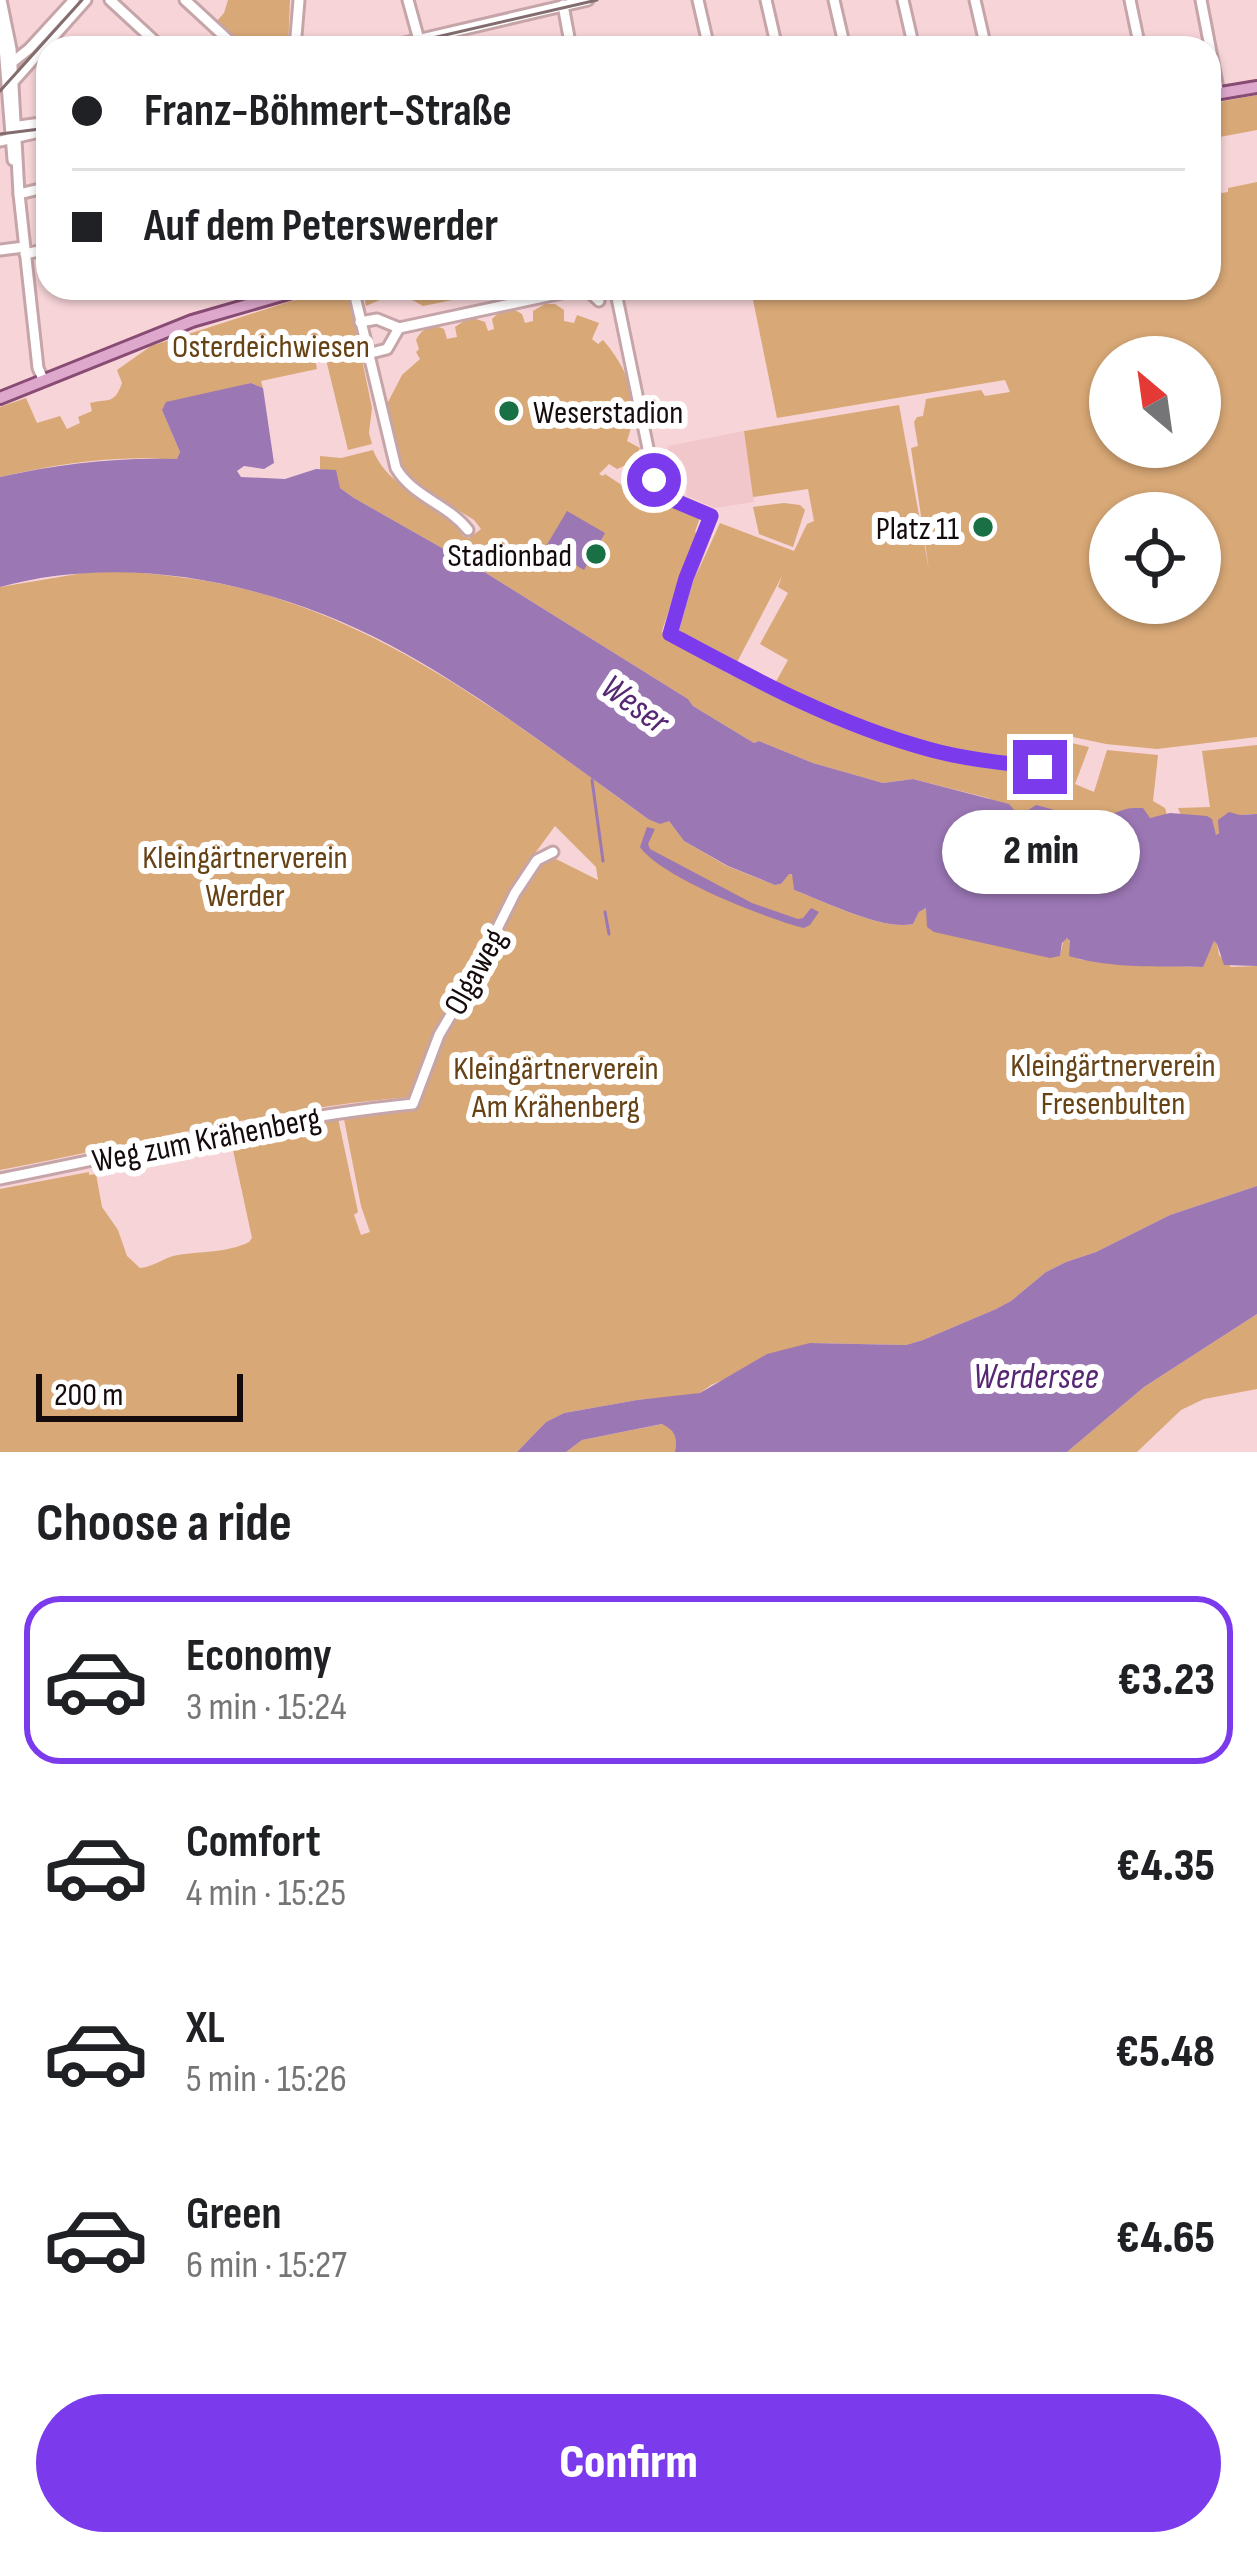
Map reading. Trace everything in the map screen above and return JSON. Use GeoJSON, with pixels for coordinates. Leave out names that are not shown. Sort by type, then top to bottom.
{"type":"FeatureCollection","features":[{"type":"Feature","properties":{"kind":"main road"},"geometry":{"type":"LineString","coordinates":[[1221,93],[1257,87]]}},
{"type":"Feature","properties":{"kind":"main road"},"geometry":{"type":"LineString","coordinates":[[0,398],[257,300]]}},
{"type":"Feature","properties":{"kind":"street"},"geometry":{"type":"LineString","coordinates":[[2,0],[12,62],[10,135]]}},
{"type":"Feature","properties":{"kind":"street"},"geometry":{"type":"LineString","coordinates":[[2,0],[2,75],[43,379]]}},
{"type":"Feature","properties":{"kind":"street"},"geometry":{"type":"LineString","coordinates":[[41,36],[74,0]]}},
{"type":"Feature","properties":{"kind":"street"},"geometry":{"type":"LineString","coordinates":[[54,36],[86,0]]}},
{"type":"Feature","properties":{"kind":"street"},"geometry":{"type":"LineString","coordinates":[[110,0],[149,36]]}},
{"type":"Feature","properties":{"kind":"street"},"geometry":{"type":"LineString","coordinates":[[185,0],[223,36]]}},
{"type":"Feature","properties":{"kind":"street"},"geometry":{"type":"LineString","coordinates":[[296,36],[298,0]]}},
{"type":"Feature","properties":{"kind":"street"},"geometry":{"type":"LineString","coordinates":[[408,0],[418,36]]}},
{"type":"Feature","properties":{"kind":"street"},"geometry":{"type":"LineString","coordinates":[[434,36],[588,0]]}},
{"type":"Feature","properties":{"kind":"street"},"geometry":{"type":"LineString","coordinates":[[698,0],[706,36]]}},
{"type":"Feature","properties":{"kind":"street"},"geometry":{"type":"LineString","coordinates":[[766,0],[774,36]]}},
{"type":"Feature","properties":{"kind":"street"},"geometry":{"type":"LineString","coordinates":[[834,0],[842,36]]}},
{"type":"Feature","properties":{"kind":"street"},"geometry":{"type":"LineString","coordinates":[[903,0],[911,36]]}},
{"type":"Feature","properties":{"kind":"street"},"geometry":{"type":"LineString","coordinates":[[976,0],[984,36]]}},
{"type":"Feature","properties":{"kind":"street"},"geometry":{"type":"LineString","coordinates":[[1130,0],[1138,36]]}},
{"type":"Feature","properties":{"kind":"street"},"geometry":{"type":"LineString","coordinates":[[1201,0],[1206,36]]}},
{"type":"Feature","properties":{"kind":"street"},"geometry":{"type":"LineString","coordinates":[[562,3],[569,36]]}},
{"type":"Feature","properties":{"kind":"street"},"geometry":{"type":"LineString","coordinates":[[2,75],[36,41]]}},
{"type":"Feature","properties":{"kind":"street"},"geometry":{"type":"LineString","coordinates":[[13,82],[36,56]]}},
{"type":"Feature","properties":{"kind":"street"},"geometry":{"type":"LineString","coordinates":[[20,194],[36,190]]}},
{"type":"Feature","properties":{"kind":"street"},"geometry":{"type":"LineString","coordinates":[[0,250],[36,250]]}},
{"type":"Feature","properties":{"kind":"street"},"geometry":{"type":"LineString","coordinates":[[355,300],[400,476],[459,518],[468,530]]}},
{"type":"Feature","properties":{"kind":"street"},"geometry":{"type":"LineString","coordinates":[[360,322],[377,319],[399,328],[529,300]]}},
{"type":"Feature","properties":{"kind":"street"},"geometry":{"type":"LineString","coordinates":[[617,300],[657,492],[711,516],[670,634],[760,683],[878,733],[929,750],[1040,767]]}},
{"type":"Feature","properties":{"kind":"street"},"geometry":{"type":"LineString","coordinates":[[367,354],[387,349],[399,328]]}},
{"type":"Feature","properties":{"kind":"street","name":"Olgaweg"},"geometry":{"type":"LineString","coordinates":[[413,1104],[439,1035],[515,893],[537,860],[553,852]]}},
{"type":"Feature","properties":{"kind":"street","name":"Weg zum Krähenberg"},"geometry":{"type":"LineString","coordinates":[[0,1179],[340,1112],[413,1104]]}},
{"type":"Feature","properties":{"kind":"shaded area"},"geometry":{"type":"Polygon","coordinates":[[[744,431],[754,502],[715,508],[687,496],[680,467],[671,467],[668,446],[744,431]]]}},
{"type":"Feature","properties":{"kind":"green space"},"geometry":{"type":"Polygon","coordinates":[[[228,0],[290,0],[288,36],[231,36],[216,22],[228,0]]]}},
{"type":"Feature","properties":{"kind":"green space"},"geometry":{"type":"Polygon","coordinates":[[[1257,95],[1257,130],[1221,137],[1221,102],[1257,95]]]}},
{"type":"Feature","properties":{"kind":"green space"},"geometry":{"type":"Polygon","coordinates":[[[1257,182],[1257,737],[1157,749],[1059,734],[1041,758],[1011,752],[1003,759],[926,745],[874,729],[773,687],[788,660],[760,644],[788,593],[778,587],[782,576],[735,666],[676,630],[720,523],[794,551],[807,524],[814,521],[808,489],[753,497],[744,431],[899,405],[929,570],[911,448],[918,446],[914,422],[923,416],[926,399],[981,390],[985,396],[1010,392],[1005,380],[777,418],[753,300],[1221,300],[1221,193],[1257,182]]]}},
{"type":"Feature","properties":{"kind":"green space","name":"Osterdeichwiesen"},"geometry":{"type":"Polygon","coordinates":[[[350,300],[372,408],[372,444],[348,450],[323,347],[313,350],[317,369],[261,381],[263,388],[251,383],[162,410],[180,452],[177,460],[88,461],[0,477],[0,407],[26,398],[37,423],[60,416],[67,429],[92,411],[90,403],[116,395],[122,383],[117,370],[151,346],[288,302],[350,300]]]}},
{"type":"Feature","properties":{"kind":"green space"},"geometry":{"type":"Polygon","coordinates":[[[412,300],[452,300],[423,306],[412,300]]]}},
{"type":"Feature","properties":{"kind":"green space"},"geometry":{"type":"Polygon","coordinates":[[[545,304],[564,310],[564,321],[574,323],[577,315],[599,323],[592,339],[598,344],[603,340],[626,375],[633,413],[627,441],[640,448],[633,462],[617,469],[609,464],[599,474],[652,505],[655,500],[700,517],[663,636],[795,707],[916,750],[1005,769],[1041,771],[1063,741],[1089,747],[1075,784],[1094,792],[1107,750],[1158,755],[1153,801],[1167,815],[1023,814],[988,798],[913,779],[883,783],[754,743],[486,573],[354,498],[340,488],[331,471],[320,469],[320,456],[341,458],[373,450],[392,477],[469,538],[481,529],[474,520],[402,477],[384,420],[386,406],[402,375],[420,359],[416,340],[424,330],[440,327],[447,339],[457,337],[455,327],[470,317],[485,322],[488,331],[494,329],[492,319],[503,311],[522,314],[525,323],[533,321],[533,311],[545,304]]]}},
{"type":"Feature","properties":{"kind":"green space"},"geometry":{"type":"Polygon","coordinates":[[[784,503],[805,510],[793,547],[759,534],[753,507],[784,503]]]}},
{"type":"Feature","properties":{"kind":"green space"},"geometry":{"type":"Polygon","coordinates":[[[119,571],[246,589],[367,635],[464,690],[648,819],[669,821],[684,841],[727,866],[775,885],[793,874],[794,890],[853,914],[913,924],[926,908],[1060,955],[1068,938],[1078,959],[1112,964],[1202,967],[1214,941],[1231,967],[1257,966],[1257,1186],[1170,1215],[1066,1262],[1011,1301],[923,1340],[906,1345],[810,1343],[700,1393],[564,1413],[546,1422],[517,1452],[0,1452],[0,1189],[96,1174],[102,1207],[118,1230],[127,1256],[145,1267],[173,1256],[232,1248],[252,1238],[233,1150],[238,1148],[237,1140],[287,1129],[292,1138],[291,1128],[338,1118],[358,1212],[354,1215],[361,1235],[370,1232],[344,1119],[412,1111],[438,1047],[524,885],[547,857],[598,880],[596,867],[555,826],[511,886],[470,975],[435,1033],[411,1097],[256,1118],[0,1170],[0,587],[119,571]]]}},
{"type":"Feature","properties":{"kind":"green space"},"geometry":{"type":"Polygon","coordinates":[[[1257,745],[1257,814],[1240,815],[1216,835],[1207,816],[1181,816],[1178,808],[1210,807],[1202,751],[1257,745]]]}},
{"type":"Feature","properties":{"kind":"green space"},"geometry":{"type":"Polygon","coordinates":[[[1257,1314],[1257,1389],[1204,1399],[1181,1410],[1137,1452],[1067,1452],[1144,1387],[1257,1314]]]}},
{"type":"Feature","properties":{"kind":"green space"},"geometry":{"type":"Polygon","coordinates":[[[663,1424],[675,1435],[675,1452],[566,1452],[582,1440],[663,1424]]]}},
{"type":"Feature","properties":{"kind":"water","name":"Weser"},"geometry":{"type":"Polygon","coordinates":[[[251,383],[263,388],[274,463],[264,469],[244,466],[237,471],[241,477],[285,479],[316,469],[336,470],[340,488],[354,498],[486,573],[754,743],[883,783],[913,779],[1009,804],[1022,814],[1036,805],[1088,817],[1143,808],[1150,818],[1170,813],[1207,816],[1216,835],[1218,820],[1229,812],[1257,814],[1257,966],[1224,965],[1214,941],[1203,967],[1085,960],[1069,956],[1067,938],[1060,956],[1050,958],[934,932],[927,927],[926,908],[913,924],[886,923],[794,890],[792,874],[775,885],[684,841],[669,821],[660,824],[648,819],[424,664],[345,623],[249,590],[149,574],[99,573],[0,587],[0,477],[88,462],[177,459],[180,452],[162,410],[166,402],[251,383]]]}},
{"type":"Feature","properties":{"kind":"water"},"geometry":{"type":"Polygon","coordinates":[[[567,511],[605,533],[584,570],[545,548],[567,511]]]}},
{"type":"Feature","properties":{"kind":"water"},"geometry":{"type":"Polygon","coordinates":[[[647,827],[655,829],[650,849],[752,903],[798,919],[811,908],[819,912],[804,928],[691,884],[640,847],[647,827]]]}},
{"type":"Feature","properties":{"kind":"water","name":"Werdersee"},"geometry":{"type":"Polygon","coordinates":[[[1257,1186],[1257,1314],[1144,1387],[1067,1452],[675,1452],[674,1435],[662,1424],[582,1440],[566,1452],[517,1452],[546,1422],[564,1413],[700,1393],[767,1354],[810,1343],[906,1345],[923,1340],[1011,1301],[1066,1262],[1170,1215],[1257,1186]]]}},
{"type":"Feature","properties":{"kind":"waterway"},"geometry":{"type":"LineString","coordinates":[[592,780],[603,861]]}},
{"type":"Feature","properties":{"kind":"waterway"},"geometry":{"type":"LineString","coordinates":[[605,912],[609,934]]}},
{"type":"Feature","properties":{"kind":"tram line"},"geometry":{"type":"LineString","coordinates":[[50,36],[82,0]]}},
{"type":"Feature","properties":{"kind":"tram line"},"geometry":{"type":"LineString","coordinates":[[441,36],[597,0]]}},
{"type":"Feature","properties":{"kind":"tram line"},"geometry":{"type":"LineString","coordinates":[[0,91],[36,51]]}},
{"type":"Feature","properties":{"kind":"tram line"},"geometry":{"type":"LineString","coordinates":[[0,134],[36,130]]}},
{"type":"Feature","properties":{"kind":"place","name":"Weserstadion"},"geometry":{"type":"Point","coordinates":[509,411]}},
{"type":"Feature","properties":{"kind":"place","name":"Platz 11"},"geometry":{"type":"Point","coordinates":[983,527]}},
{"type":"Feature","properties":{"kind":"place","name":"Stadionbad"},"geometry":{"type":"Point","coordinates":[596,554]}},
{"type":"Feature","properties":{"kind":"route"},"geometry":{"type":"LineString","coordinates":[[654,480],[663,496],[711,516],[670,634],[741,674],[878,733],[929,750],[1040,767]]}},
{"type":"Feature","properties":{"kind":"park label","name":"Kleingärtnerverein Werder"},"geometry":{"type":"Point","coordinates":[245,875]}},
{"type":"Feature","properties":{"kind":"park label","name":"Kleingärtnerverein Fresenbulten"},"geometry":{"type":"Point","coordinates":[1113,1083]}},
{"type":"Feature","properties":{"kind":"park label","name":"Kleingärtnerverein Am Krähenberg"},"geometry":{"type":"Point","coordinates":[556,1086]}}]}
